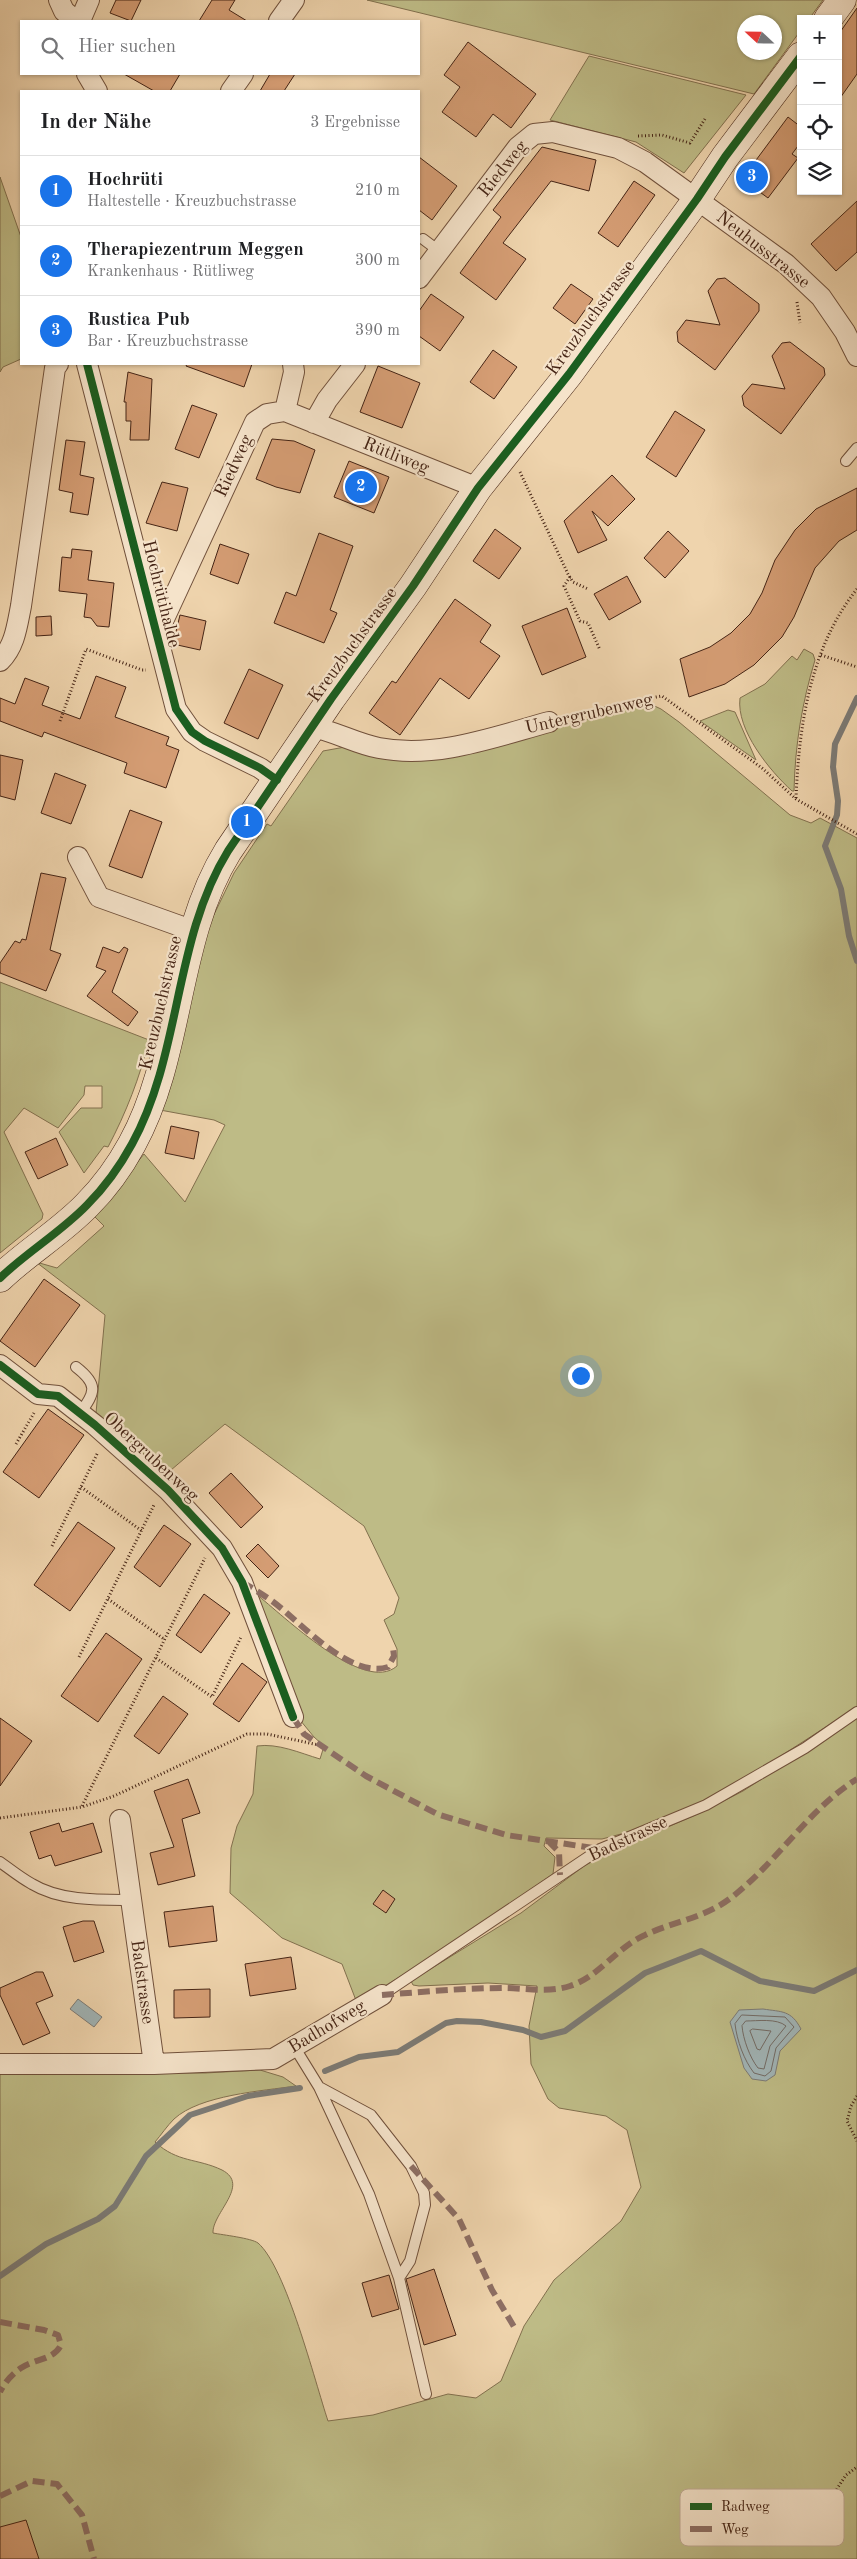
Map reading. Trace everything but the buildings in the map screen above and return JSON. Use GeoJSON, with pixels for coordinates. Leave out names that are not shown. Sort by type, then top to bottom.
{"type":"FeatureCollection","features":[{"type":"Feature","properties":{"kind":"street"},"geometry":{"type":"LineString","coordinates":[[59,0],[64,11],[77,20]]}},
{"type":"Feature","properties":{"kind":"street"},"geometry":{"type":"LineString","coordinates":[[79,20],[89,0]]}},
{"type":"Feature","properties":{"kind":"street"},"geometry":{"type":"LineString","coordinates":[[280,20],[294,0]]}},
{"type":"Feature","properties":{"kind":"street"},"geometry":{"type":"LineString","coordinates":[[831,15],[842,0]]}},
{"type":"Feature","properties":{"kind":"street","name":"Kreuzbuchstrasse"},"geometry":{"type":"LineString","coordinates":[[0,1278],[87,1206],[116,1170],[132,1145],[148,1112],[160,1075],[194,931],[217,869],[331,699],[413,586],[478,488],[569,374],[697,199],[724,157],[798,60]]}},
{"type":"Feature","properties":{"kind":"street"},"geometry":{"type":"LineString","coordinates":[[88,75],[96,90]]}},
{"type":"Feature","properties":{"kind":"street"},"geometry":{"type":"LineString","coordinates":[[232,90],[242,75]]}},
{"type":"Feature","properties":{"kind":"street","name":"Riedweg"},"geometry":{"type":"LineString","coordinates":[[420,275],[431,245],[518,147],[526,139],[543,131],[618,148],[645,162],[697,199]]}},
{"type":"Feature","properties":{"kind":"street","name":"Neuhusstrasse"},"geometry":{"type":"LineString","coordinates":[[697,199],[786,264],[821,297],[845,332],[857,356]]}},
{"type":"Feature","properties":{"kind":"street"},"geometry":{"type":"LineString","coordinates":[[0,661],[8,653],[14,638],[21,606],[55,368],[57,365]]}},
{"type":"Feature","properties":{"kind":"street","name":"Hochrütihalde"},"geometry":{"type":"LineString","coordinates":[[87,365],[176,709],[192,732],[214,746],[260,768],[277,780]]}},
{"type":"Feature","properties":{"kind":"street"},"geometry":{"type":"LineString","coordinates":[[293,365],[294,372],[285,411],[314,423],[327,400],[353,365]]}},
{"type":"Feature","properties":{"kind":"street","name":"Riedweg"},"geometry":{"type":"LineString","coordinates":[[157,634],[255,422],[268,414],[285,411]]}},
{"type":"Feature","properties":{"kind":"street","name":"Rütliweg"},"geometry":{"type":"LineString","coordinates":[[314,423],[478,488]]}},
{"type":"Feature","properties":{"kind":"street","name":"Untergrubenweg"},"geometry":{"type":"LineString","coordinates":[[314,727],[335,732],[378,748],[416,753],[478,742],[548,722]]}},
{"type":"Feature","properties":{"kind":"street"},"geometry":{"type":"LineString","coordinates":[[78,857],[99,897],[194,931]]}},
{"type":"Feature","properties":{"kind":"street","name":"Obergrubenweg"},"geometry":{"type":"LineString","coordinates":[[0,1365],[38,1394],[58,1396],[80,1413],[164,1486],[222,1548],[242,1582],[293,1717]]}},
{"type":"Feature","properties":{"kind":"street","name":"Badstrasse"},"geometry":{"type":"LineString","coordinates":[[120,1820],[154,2064]]}},
{"type":"Feature","properties":{"kind":"street","name":"Badhofweg"},"geometry":{"type":"LineString","coordinates":[[154,2064],[273,2059],[296,2048],[335,2021],[382,1995]]}},
{"type":"Feature","properties":{"kind":"street"},"geometry":{"type":"LineString","coordinates":[[0,2064],[154,2064]]}},
{"type":"Feature","properties":{"kind":"lane"},"geometry":{"type":"LineString","coordinates":[[846,461],[857,448]]}},
{"type":"Feature","properties":{"kind":"lane"},"geometry":{"type":"LineString","coordinates":[[76,1367],[87,1376],[93,1387],[89,1401],[80,1413]]}},
{"type":"Feature","properties":{"kind":"lane","name":"Badstrasse"},"geometry":{"type":"LineString","coordinates":[[382,1995],[600,1849],[706,1804],[805,1748],[857,1712]]}},
{"type":"Feature","properties":{"kind":"lane"},"geometry":{"type":"LineString","coordinates":[[0,1862],[32,1885],[45,1890],[85,1899],[130,1900]]}},
{"type":"Feature","properties":{"kind":"lane"},"geometry":{"type":"LineString","coordinates":[[296,2048],[319,2087],[369,2194],[399,2278],[426,2394]]}},
{"type":"Feature","properties":{"kind":"lane"},"geometry":{"type":"LineString","coordinates":[[319,2087],[371,2115],[411,2166],[424,2193],[426,2205],[410,2261],[399,2278]]}},
{"type":"Feature","properties":{"kind":"path"},"geometry":{"type":"LineString","coordinates":[[635,136],[662,135],[690,143],[705,119]]}},
{"type":"Feature","properties":{"kind":"path"},"geometry":{"type":"LineString","coordinates":[[797,300],[800,323]]}},
{"type":"Feature","properties":{"kind":"path"},"geometry":{"type":"LineString","coordinates":[[519,470],[570,577],[573,582],[588,589]]}},
{"type":"Feature","properties":{"kind":"path"},"geometry":{"type":"LineString","coordinates":[[570,577],[564,586],[580,621],[588,623],[600,650]]}},
{"type":"Feature","properties":{"kind":"path"},"geometry":{"type":"LineString","coordinates":[[796,799],[798,756],[804,712],[821,655],[832,627],[857,589]]}},
{"type":"Feature","properties":{"kind":"path"},"geometry":{"type":"LineString","coordinates":[[60,721],[86,649],[142,670],[150,669]]}},
{"type":"Feature","properties":{"kind":"path"},"geometry":{"type":"LineString","coordinates":[[821,655],[857,667]]}},
{"type":"Feature","properties":{"kind":"path"},"geometry":{"type":"LineString","coordinates":[[16,1444],[39,1405],[38,1394]]}},
{"type":"Feature","properties":{"kind":"path"},"geometry":{"type":"LineString","coordinates":[[52,1546],[106,1435]]}},
{"type":"Feature","properties":{"kind":"path"},"geometry":{"type":"LineString","coordinates":[[79,1657],[164,1486]]}},
{"type":"Feature","properties":{"kind":"path"},"geometry":{"type":"LineString","coordinates":[[81,1487],[142,1530]]}},
{"type":"Feature","properties":{"kind":"path"},"geometry":{"type":"LineString","coordinates":[[82,1807],[214,1540]]}},
{"type":"Feature","properties":{"kind":"path"},"geometry":{"type":"LineString","coordinates":[[108,1599],[164,1640]]}},
{"type":"Feature","properties":{"kind":"path"},"geometry":{"type":"LineString","coordinates":[[156,1658],[212,1697],[253,1612]]}},
{"type":"Feature","properties":{"kind":"path"},"geometry":{"type":"LineString","coordinates":[[0,1818],[82,1807],[114,1796],[247,1734],[267,1734],[319,1745]]}},
{"type":"Feature","properties":{"kind":"path"},"geometry":{"type":"LineString","coordinates":[[857,2096],[851,2106],[847,2121],[857,2141]]}},
{"type":"Feature","properties":{"kind":"path"},"geometry":{"type":"LineString","coordinates":[[837,2489],[846,2475],[857,2467]]}},
{"type":"Feature","properties":{"kind":"shaded area"},"geometry":{"type":"Polygon","coordinates":[[[367,0],[823,0],[812,15],[797,15],[797,35],[782,56],[782,15],[737,15],[737,60],[779,60],[754,94],[367,0]]]}},
{"type":"Feature","properties":{"kind":"shaded area"},"geometry":{"type":"Polygon","coordinates":[[[589,56],[746,95],[684,173],[636,142],[550,120],[589,56]]]}},
{"type":"Feature","properties":{"kind":"shaded area"},"geometry":{"type":"Polygon","coordinates":[[[0,177],[20,234],[20,359],[3,367],[0,372],[0,177]]]}},
{"type":"Feature","properties":{"kind":"shaded area"},"geometry":{"type":"Polygon","coordinates":[[[804,649],[813,654],[815,660],[800,724],[794,791],[792,791],[774,773],[756,749],[743,723],[740,698],[765,684],[792,656],[797,660],[804,649]]]}},
{"type":"Feature","properties":{"kind":"shaded area"},"geometry":{"type":"Polygon","coordinates":[[[648,703],[661,709],[679,722],[790,815],[811,823],[820,818],[857,838],[857,1707],[731,1788],[688,1809],[625,1833],[602,1839],[546,1838],[544,1846],[555,1857],[553,1874],[442,1951],[357,2003],[342,1964],[282,1938],[230,1893],[231,1848],[237,1826],[253,1794],[257,1746],[281,1747],[320,1759],[324,1746],[300,1720],[256,1594],[304,1634],[345,1662],[365,1670],[383,1672],[397,1666],[397,1649],[384,1620],[394,1614],[399,1598],[364,1526],[225,1424],[164,1476],[96,1413],[105,1315],[36,1262],[57,1268],[104,1226],[94,1216],[144,1154],[185,1202],[225,1125],[214,1120],[160,1110],[208,927],[234,873],[267,824],[271,826],[323,751],[356,745],[455,751],[585,720],[630,704],[648,703]]]}},
{"type":"Feature","properties":{"kind":"shaded area"},"geometry":{"type":"Polygon","coordinates":[[[728,710],[735,712],[756,760],[700,721],[728,710]]]}},
{"type":"Feature","properties":{"kind":"shaded area"},"geometry":{"type":"Polygon","coordinates":[[[0,982],[149,1040],[137,1081],[115,1134],[108,1147],[104,1146],[84,1173],[59,1132],[81,1108],[102,1108],[102,1086],[85,1086],[84,1095],[58,1128],[24,1108],[4,1132],[43,1214],[42,1219],[0,1253],[0,982]]]}},
{"type":"Feature","properties":{"kind":"shaded area"},"geometry":{"type":"Polygon","coordinates":[[[857,1718],[857,2559],[0,2559],[0,2073],[205,2073],[260,2070],[283,2077],[296,2086],[232,2095],[199,2104],[174,2119],[155,2142],[172,2154],[213,2166],[230,2176],[233,2183],[232,2191],[214,2225],[213,2233],[254,2241],[269,2256],[279,2275],[299,2326],[328,2421],[373,2415],[448,2394],[476,2398],[501,2381],[524,2326],[554,2280],[621,2221],[641,2187],[627,2130],[606,2116],[559,2108],[548,2099],[531,2064],[529,2026],[537,1986],[488,1983],[419,1986],[413,1985],[411,1981],[521,1913],[584,1866],[614,1850],[700,1813],[743,1791],[857,1718]]]}},
{"type":"Feature","properties":{"kind":"water"},"geometry":{"type":"Polygon","coordinates":[[[78,1999],[102,2017],[94,2027],[70,2009],[78,1999]]]}},
{"type":"Feature","properties":{"kind":"water"},"geometry":{"type":"Polygon","coordinates":[[[763,2009],[790,2015],[801,2029],[780,2051],[775,2075],[766,2081],[752,2079],[744,2068],[730,2022],[739,2010],[763,2009]]]}},
{"type":"Feature","properties":{"kind":"waterway"},"geometry":{"type":"LineString","coordinates":[[857,698],[835,744],[833,767],[838,801],[837,815],[825,846],[841,889],[849,936],[857,961]]}},
{"type":"Feature","properties":{"kind":"waterway"},"geometry":{"type":"LineString","coordinates":[[325,2071],[359,2057],[398,2052],[446,2023],[457,2021],[481,2022],[523,2030],[541,2037],[565,2031],[645,1973],[701,1951],[760,1981],[814,1991],[857,1970]]}},
{"type":"Feature","properties":{"kind":"waterway"},"geometry":{"type":"LineString","coordinates":[[0,2276],[46,2244],[98,2219],[115,2206],[146,2156],[190,2115],[248,2096],[300,2088]]}},
{"type":"Feature","properties":{"kind":"marked path"},"geometry":{"type":"LineString","coordinates":[[242,1582],[284,1610],[326,1646],[358,1665],[373,1668],[388,1667],[394,1656],[393,1648]]}},
{"type":"Feature","properties":{"kind":"marked path"},"geometry":{"type":"LineString","coordinates":[[293,1717],[304,1734],[366,1776],[437,1814],[506,1835],[600,1849]]}},
{"type":"Feature","properties":{"kind":"marked path"},"geometry":{"type":"LineString","coordinates":[[382,1995],[442,1990],[554,1989],[580,1982],[635,1940],[715,1908],[737,1893],[767,1865],[809,1819],[840,1791],[857,1779]]}},
{"type":"Feature","properties":{"kind":"marked path"},"geometry":{"type":"LineString","coordinates":[[548,1841],[559,1852],[560,1875]]}},
{"type":"Feature","properties":{"kind":"marked path"},"geometry":{"type":"LineString","coordinates":[[411,2166],[459,2219],[492,2290],[516,2330]]}},
{"type":"Feature","properties":{"kind":"marked path"},"geometry":{"type":"LineString","coordinates":[[0,2322],[44,2330],[58,2335],[61,2345],[54,2354],[18,2370],[9,2378],[0,2392]]}},
{"type":"Feature","properties":{"kind":"marked path"},"geometry":{"type":"LineString","coordinates":[[0,2496],[32,2481],[57,2484],[82,2515],[94,2559]]}},
{"type":"Feature","properties":{"kind":"cycle path"},"geometry":{"type":"LineString","coordinates":[[0,1278],[87,1205],[100,1191],[132,1144],[148,1109],[160,1072],[197,922],[210,885],[228,851],[331,699],[413,586],[478,488],[569,374],[697,199],[725,157],[798,60]]}},
{"type":"Feature","properties":{"kind":"cycle path"},"geometry":{"type":"LineString","coordinates":[[87,365],[176,709],[192,732],[205,741],[260,768],[277,780]]}},
{"type":"Feature","properties":{"kind":"cycle path"},"geometry":{"type":"LineString","coordinates":[[0,1365],[38,1394],[58,1396],[95,1425],[168,1490],[222,1548],[242,1582],[293,1717]]}},
{"type":"Feature","properties":{"kind":"place","name":"Rustica Pub"},"geometry":{"type":"Point","coordinates":[752,177]}},
{"type":"Feature","properties":{"kind":"place","name":"Therapiezentrum Meggen"},"geometry":{"type":"Point","coordinates":[361,487]}},
{"type":"Feature","properties":{"kind":"place","name":"Hochrüti"},"geometry":{"type":"Point","coordinates":[247,822]}}]}
